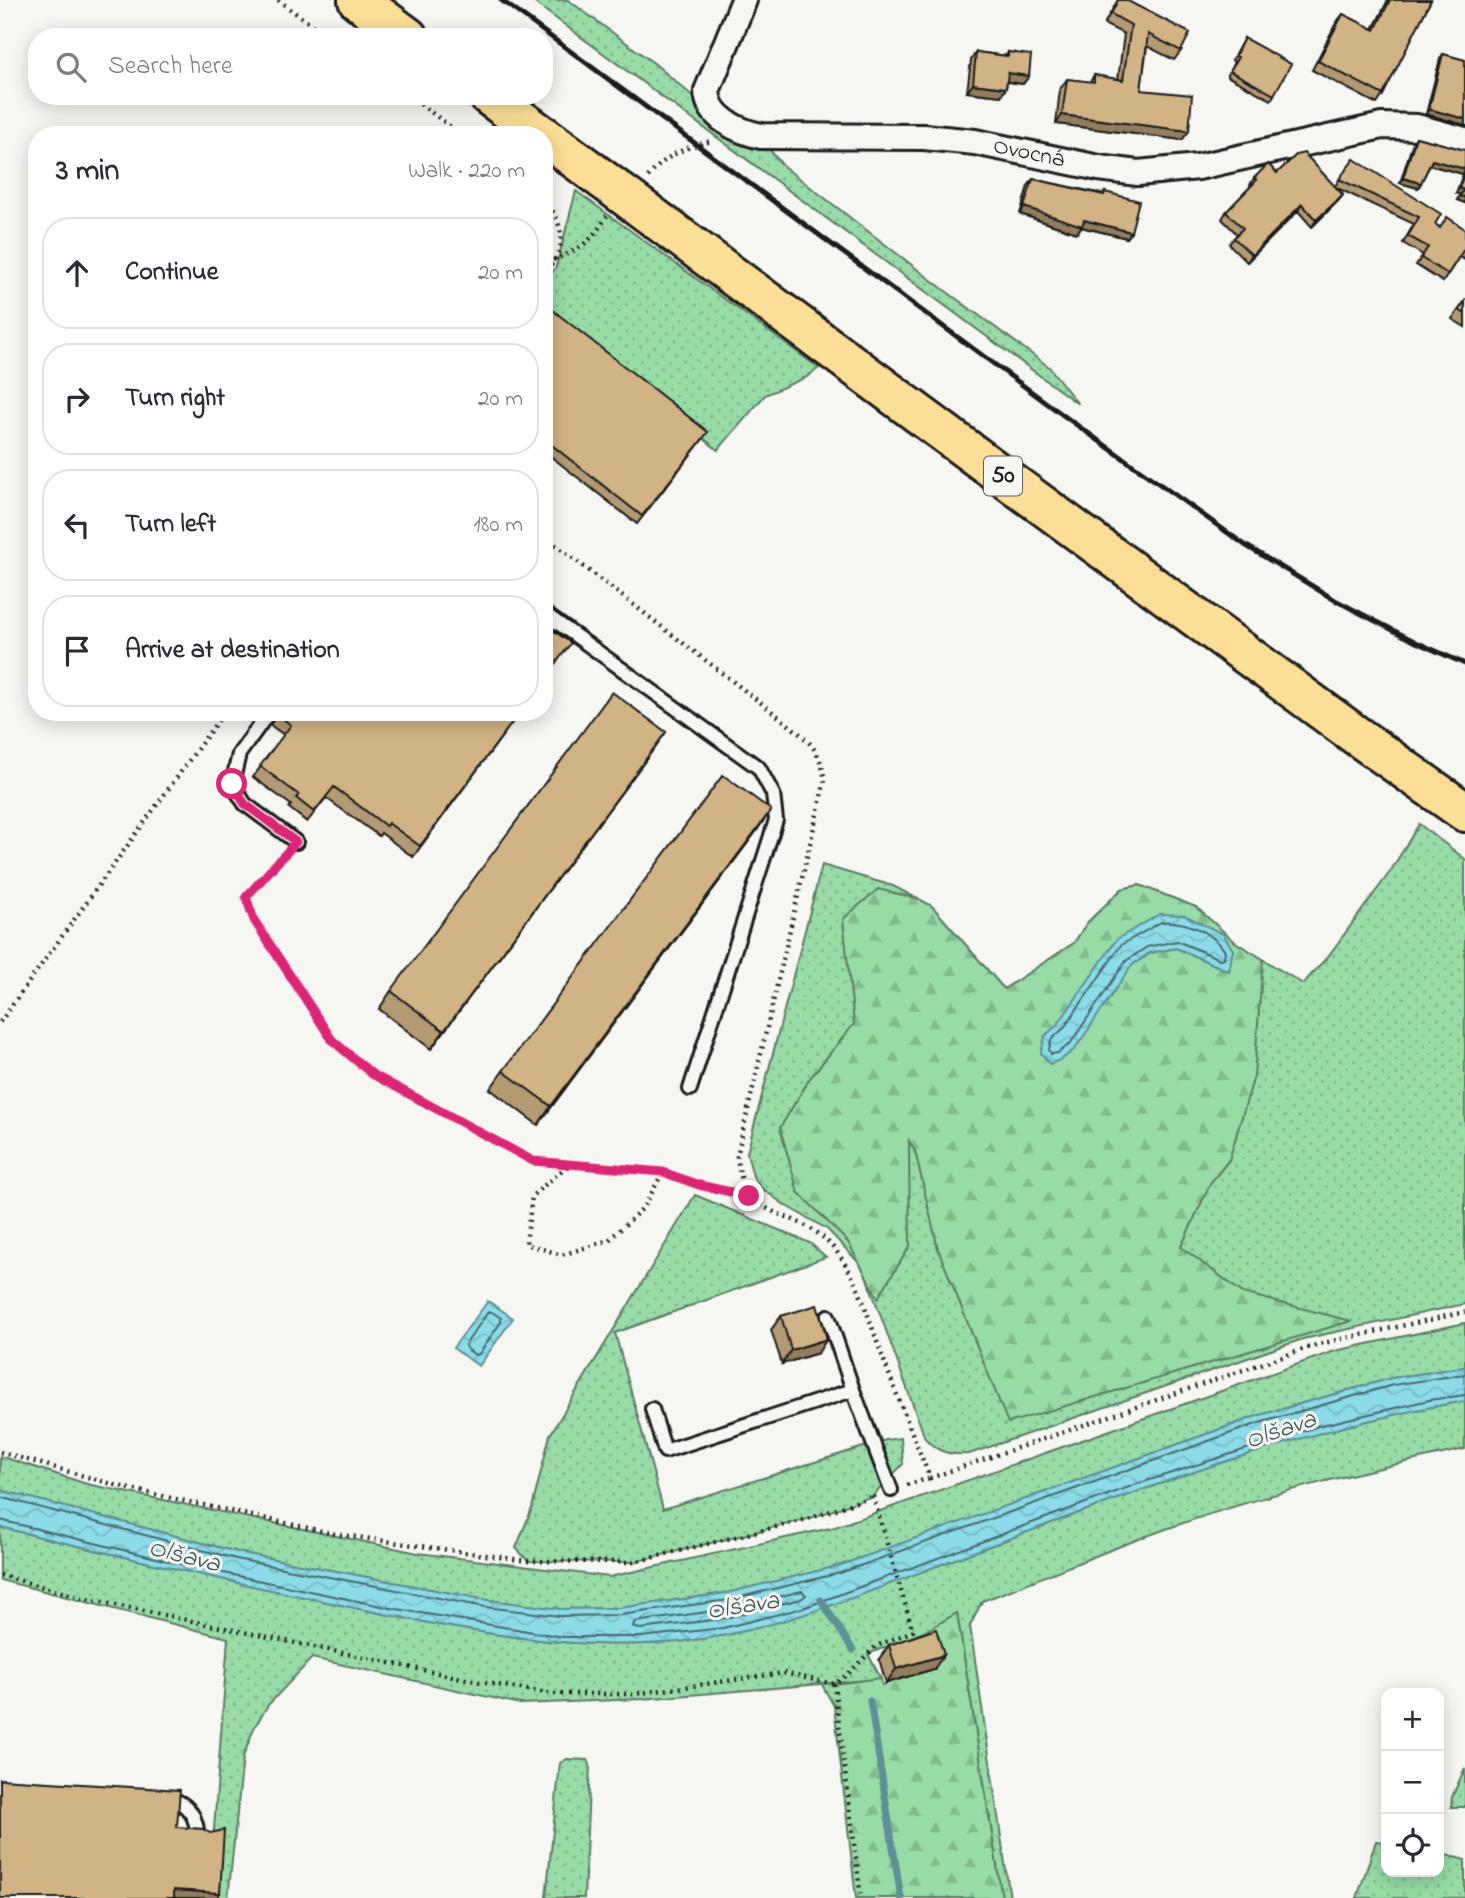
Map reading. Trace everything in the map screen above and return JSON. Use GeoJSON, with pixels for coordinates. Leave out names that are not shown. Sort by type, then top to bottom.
{"type":"FeatureCollection","features":[{"type":"Feature","properties":{"kind":"main road"},"geometry":{"type":"LineString","coordinates":[[358,0],[396,28]]}},
{"type":"Feature","properties":{"kind":"main road","name":"50"},"geometry":{"type":"LineString","coordinates":[[501,105],[530,126]]}},
{"type":"Feature","properties":{"kind":"main road","name":"50"},"geometry":{"type":"LineString","coordinates":[[553,143],[1357,736],[1465,812]]}},
{"type":"Feature","properties":{"kind":"street","name":"Ovocná"},"geometry":{"type":"LineString","coordinates":[[744,0],[707,91],[708,100],[711,108],[725,121],[742,132],[761,136],[924,137],[975,142],[1099,169],[1138,173],[1173,171],[1382,126],[1417,127],[1465,140]]}},
{"type":"Feature","properties":{"kind":"lane"},"geometry":{"type":"LineString","coordinates":[[553,619],[759,768],[773,794],[776,820],[690,1089]]}},
{"type":"Feature","properties":{"kind":"lane"},"geometry":{"type":"LineString","coordinates":[[263,721],[240,754],[232,784],[245,804],[296,842]]}},
{"type":"Feature","properties":{"kind":"lane"},"geometry":{"type":"LineString","coordinates":[[828,1316],[891,1490]]}},
{"type":"Feature","properties":{"kind":"lane"},"geometry":{"type":"LineString","coordinates":[[652,1409],[665,1451],[853,1390]]}},
{"type":"Feature","properties":{"kind":"lane"},"geometry":{"type":"LineString","coordinates":[[156,1798],[182,1803],[192,1813],[198,1826],[198,1842]]}},
{"type":"Feature","properties":{"kind":"path"},"geometry":{"type":"LineString","coordinates":[[278,0],[316,28]]}},
{"type":"Feature","properties":{"kind":"path"},"geometry":{"type":"LineString","coordinates":[[421,105],[449,126]]}},
{"type":"Feature","properties":{"kind":"path"},"geometry":{"type":"LineString","coordinates":[[553,208],[560,231],[559,251],[553,260]]}},
{"type":"Feature","properties":{"kind":"path"},"geometry":{"type":"LineString","coordinates":[[553,543],[783,720],[816,748],[822,764],[825,780],[737,1156],[739,1176],[749,1196]]}},
{"type":"Feature","properties":{"kind":"path"},"geometry":{"type":"LineString","coordinates":[[0,1022],[217,721]]}},
{"type":"Feature","properties":{"kind":"path"},"geometry":{"type":"LineString","coordinates":[[296,842],[246,897],[254,920],[332,1040],[372,1074],[533,1161],[663,1172],[699,1185],[749,1196],[828,1241],[851,1273],[930,1478],[1319,1344],[1465,1312]]}},
{"type":"Feature","properties":{"kind":"path"},"geometry":{"type":"LineString","coordinates":[[568,1166],[532,1196],[526,1244],[562,1255],[609,1240],[644,1207],[663,1172]]}},
{"type":"Feature","properties":{"kind":"path"},"geometry":{"type":"LineString","coordinates":[[0,1452],[126,1488],[335,1534],[528,1561],[634,1563],[808,1519],[873,1496]]}},
{"type":"Feature","properties":{"kind":"path"},"geometry":{"type":"LineString","coordinates":[[0,1575],[97,1601],[480,1682],[552,1694],[635,1694],[783,1672],[834,1684],[876,1646],[913,1631],[877,1513]]}},
{"type":"Feature","properties":{"kind":"path"},"geometry":{"type":"LineString","coordinates":[[834,1684],[861,1898]]}},
{"type":"Feature","properties":{"kind":"green space"},"geometry":{"type":"Polygon","coordinates":[[[531,0],[568,0],[655,64],[750,145],[765,144],[783,166],[1049,367],[1078,404],[531,0]]]}},
{"type":"Feature","properties":{"kind":"green space"},"geometry":{"type":"Polygon","coordinates":[[[576,191],[819,368],[807,377],[765,395],[718,450],[553,318],[553,271],[576,191]]]}},
{"type":"Feature","properties":{"kind":"green space"},"geometry":{"type":"Polygon","coordinates":[[[1419,824],[1465,859],[1465,1304],[1303,1339],[969,1454],[950,1453],[935,1447],[925,1438],[863,1267],[827,1229],[786,1206],[760,1187],[753,1176],[747,1153],[822,865],[893,886],[932,906],[1004,989],[1074,943],[1087,923],[1122,889],[1139,885],[1196,907],[1235,942],[1303,984],[1329,955],[1390,872],[1419,824]]]}},
{"type":"Feature","properties":{"kind":"green space"},"geometry":{"type":"Polygon","coordinates":[[[1139,885],[1196,907],[1235,942],[1263,959],[1254,1076],[1229,1160],[1211,1182],[1181,1247],[1243,1293],[1351,1321],[1008,1423],[938,1249],[915,1151],[909,1141],[910,1246],[878,1298],[848,1242],[798,1192],[780,1128],[810,1078],[854,1024],[843,919],[878,889],[919,899],[932,906],[1004,989],[1074,943],[1087,923],[1122,889],[1139,885]],[[1184,915],[1045,1036],[1062,1059],[1132,965],[1151,953],[1176,948],[1229,971],[1184,915]]]}},
{"type":"Feature","properties":{"kind":"green space"},"geometry":{"type":"Polygon","coordinates":[[[695,1195],[810,1243],[826,1257],[615,1333],[663,1509],[886,1440],[901,1438],[903,1464],[873,1496],[808,1519],[634,1562],[528,1561],[516,1548],[532,1508],[550,1435],[695,1195]]]}},
{"type":"Feature","properties":{"kind":"green space"},"geometry":{"type":"Polygon","coordinates":[[[1465,1323],[1465,1367],[1392,1378],[1257,1416],[839,1566],[727,1593],[619,1608],[560,1609],[487,1600],[237,1552],[0,1490],[0,1456],[87,1484],[418,1553],[609,1577],[835,1527],[1335,1351],[1465,1323]]]}},
{"type":"Feature","properties":{"kind":"green space"},"geometry":{"type":"Polygon","coordinates":[[[1465,1401],[1465,1449],[1314,1484],[1203,1516],[982,1601],[970,1626],[1010,1898],[859,1898],[995,1853],[957,1613],[926,1631],[868,1654],[881,1679],[642,1699],[520,1704],[312,1658],[268,1705],[254,1728],[243,1757],[228,1898],[209,1898],[228,1638],[0,1580],[0,1527],[256,1587],[484,1633],[581,1643],[630,1645],[678,1642],[757,1628],[819,1609],[1153,1486],[1276,1446],[1402,1413],[1465,1401]]]}},
{"type":"Feature","properties":{"kind":"green space"},"geometry":{"type":"Polygon","coordinates":[[[957,1613],[1002,1898],[856,1898],[834,1706],[821,1683],[881,1678],[882,1685],[933,1669],[926,1631],[957,1613]]]}},
{"type":"Feature","properties":{"kind":"green space"},"geometry":{"type":"Polygon","coordinates":[[[567,1759],[588,1760],[590,1765],[584,1898],[546,1898],[560,1763],[567,1759]]]}},
{"type":"Feature","properties":{"kind":"green space"},"geometry":{"type":"Polygon","coordinates":[[[1465,1768],[1465,1807],[1451,1807],[1452,1797],[1465,1768]]]}},
{"type":"Feature","properties":{"kind":"green space"},"geometry":{"type":"Polygon","coordinates":[[[1376,1841],[1381,1842],[1381,1877],[1444,1877],[1444,1854],[1465,1860],[1465,1898],[1357,1898],[1376,1841]]]}},
{"type":"Feature","properties":{"kind":"water"},"geometry":{"type":"Polygon","coordinates":[[[1160,914],[1184,915],[1223,934],[1233,950],[1229,971],[1176,948],[1150,953],[1132,965],[1075,1049],[1050,1064],[1041,1053],[1045,1036],[1058,1024],[1117,939],[1160,914]]]}},
{"type":"Feature","properties":{"kind":"water"},"geometry":{"type":"Polygon","coordinates":[[[488,1301],[513,1318],[479,1366],[453,1348],[488,1301]]]}},
{"type":"Feature","properties":{"kind":"water","name":"Olšava"},"geometry":{"type":"Polygon","coordinates":[[[1465,1367],[1465,1401],[1339,1428],[1276,1446],[1153,1486],[819,1609],[757,1628],[678,1642],[630,1645],[581,1643],[484,1633],[256,1587],[0,1527],[0,1490],[237,1552],[487,1600],[560,1609],[619,1608],[727,1593],[838,1566],[1257,1416],[1392,1378],[1465,1367]]]}},
{"type":"Feature","properties":{"kind":"building"},"geometry":{"type":"Polygon","coordinates":[[[1118,0],[1126,0],[1190,33],[1181,51],[1148,34],[1141,90],[1192,95],[1189,131],[1062,115],[1067,79],[1094,82],[1094,75],[1123,80],[1131,25],[1111,14],[1118,0]]]}},
{"type":"Feature","properties":{"kind":"building"},"geometry":{"type":"Polygon","coordinates":[[[1390,0],[1431,0],[1383,95],[1318,61],[1343,14],[1375,30],[1390,0]]]}},
{"type":"Feature","properties":{"kind":"building"},"geometry":{"type":"Polygon","coordinates":[[[1244,38],[1291,64],[1274,95],[1230,71],[1244,38]]]}},
{"type":"Feature","properties":{"kind":"building"},"geometry":{"type":"Polygon","coordinates":[[[976,52],[1008,56],[1008,52],[1031,55],[1029,76],[1008,73],[1006,88],[973,84],[976,52]]]}},
{"type":"Feature","properties":{"kind":"building"},"geometry":{"type":"Polygon","coordinates":[[[1443,54],[1465,60],[1465,119],[1429,109],[1443,54]]]}},
{"type":"Feature","properties":{"kind":"building"},"geometry":{"type":"Polygon","coordinates":[[[1416,137],[1465,150],[1465,169],[1432,160],[1421,183],[1403,178],[1416,137]]]}},
{"type":"Feature","properties":{"kind":"building"},"geometry":{"type":"Polygon","coordinates":[[[1304,153],[1343,195],[1316,220],[1302,204],[1252,255],[1234,238],[1243,228],[1226,212],[1257,180],[1254,178],[1268,164],[1277,173],[1296,155],[1304,153]]]}},
{"type":"Feature","properties":{"kind":"building"},"geometry":{"type":"Polygon","coordinates":[[[1354,159],[1441,214],[1435,224],[1440,228],[1447,217],[1465,229],[1465,250],[1448,274],[1421,258],[1428,247],[1408,236],[1419,217],[1339,179],[1354,159]]]}},
{"type":"Feature","properties":{"kind":"building"},"geometry":{"type":"Polygon","coordinates":[[[1465,172],[1465,197],[1460,196],[1464,190],[1459,188],[1465,172]]]}},
{"type":"Feature","properties":{"kind":"building"},"geometry":{"type":"Polygon","coordinates":[[[1033,179],[1139,201],[1131,232],[1084,220],[1082,226],[1024,207],[1033,179]]]}},
{"type":"Feature","properties":{"kind":"building"},"geometry":{"type":"Polygon","coordinates":[[[1465,301],[1465,314],[1459,310],[1465,301]]]}},
{"type":"Feature","properties":{"kind":"building"},"geometry":{"type":"Polygon","coordinates":[[[553,310],[708,432],[642,516],[553,446],[553,310]]]}},
{"type":"Feature","properties":{"kind":"building"},"geometry":{"type":"Polygon","coordinates":[[[553,630],[571,643],[553,667],[553,630]]]}},
{"type":"Feature","properties":{"kind":"building"},"geometry":{"type":"Polygon","coordinates":[[[612,692],[666,732],[444,1031],[391,991],[612,692]]]}},
{"type":"Feature","properties":{"kind":"building"},"geometry":{"type":"Polygon","coordinates":[[[286,721],[513,721],[420,846],[388,823],[386,826],[334,787],[314,812],[296,798],[299,795],[260,766],[291,725],[286,721]]]}},
{"type":"Feature","properties":{"kind":"building"},"geometry":{"type":"Polygon","coordinates":[[[723,775],[771,810],[551,1106],[503,1071],[723,775]]]}},
{"type":"Feature","properties":{"kind":"building"},"geometry":{"type":"Polygon","coordinates":[[[817,1305],[827,1339],[791,1350],[781,1316],[817,1305]]]}},
{"type":"Feature","properties":{"kind":"building"},"geometry":{"type":"Polygon","coordinates":[[[936,1629],[944,1655],[896,1669],[889,1645],[936,1629]]]}},
{"type":"Feature","properties":{"kind":"building"},"geometry":{"type":"Polygon","coordinates":[[[0,1779],[180,1790],[177,1827],[203,1829],[210,1833],[224,1830],[220,1893],[174,1890],[174,1898],[0,1898],[0,1779]]]}},
{"type":"Feature","properties":{"kind":"waterway"},"geometry":{"type":"LineString","coordinates":[[821,1600],[853,1650]]}},
{"type":"Feature","properties":{"kind":"waterway"},"geometry":{"type":"LineString","coordinates":[[870,1701],[901,1898]]}},
{"type":"Feature","properties":{"kind":"railway"},"geometry":{"type":"LineString","coordinates":[[501,0],[539,28]]}},
{"type":"Feature","properties":{"kind":"railway"},"geometry":{"type":"LineString","coordinates":[[553,38],[1067,418],[1245,545],[1335,600],[1465,664]]}},
{"type":"Feature","properties":{"kind":"route"},"geometry":{"type":"LineString","coordinates":[[232,784],[245,804],[296,842],[246,897],[254,920],[332,1040],[372,1074],[533,1161],[663,1172],[699,1185],[749,1196]]}}]}
